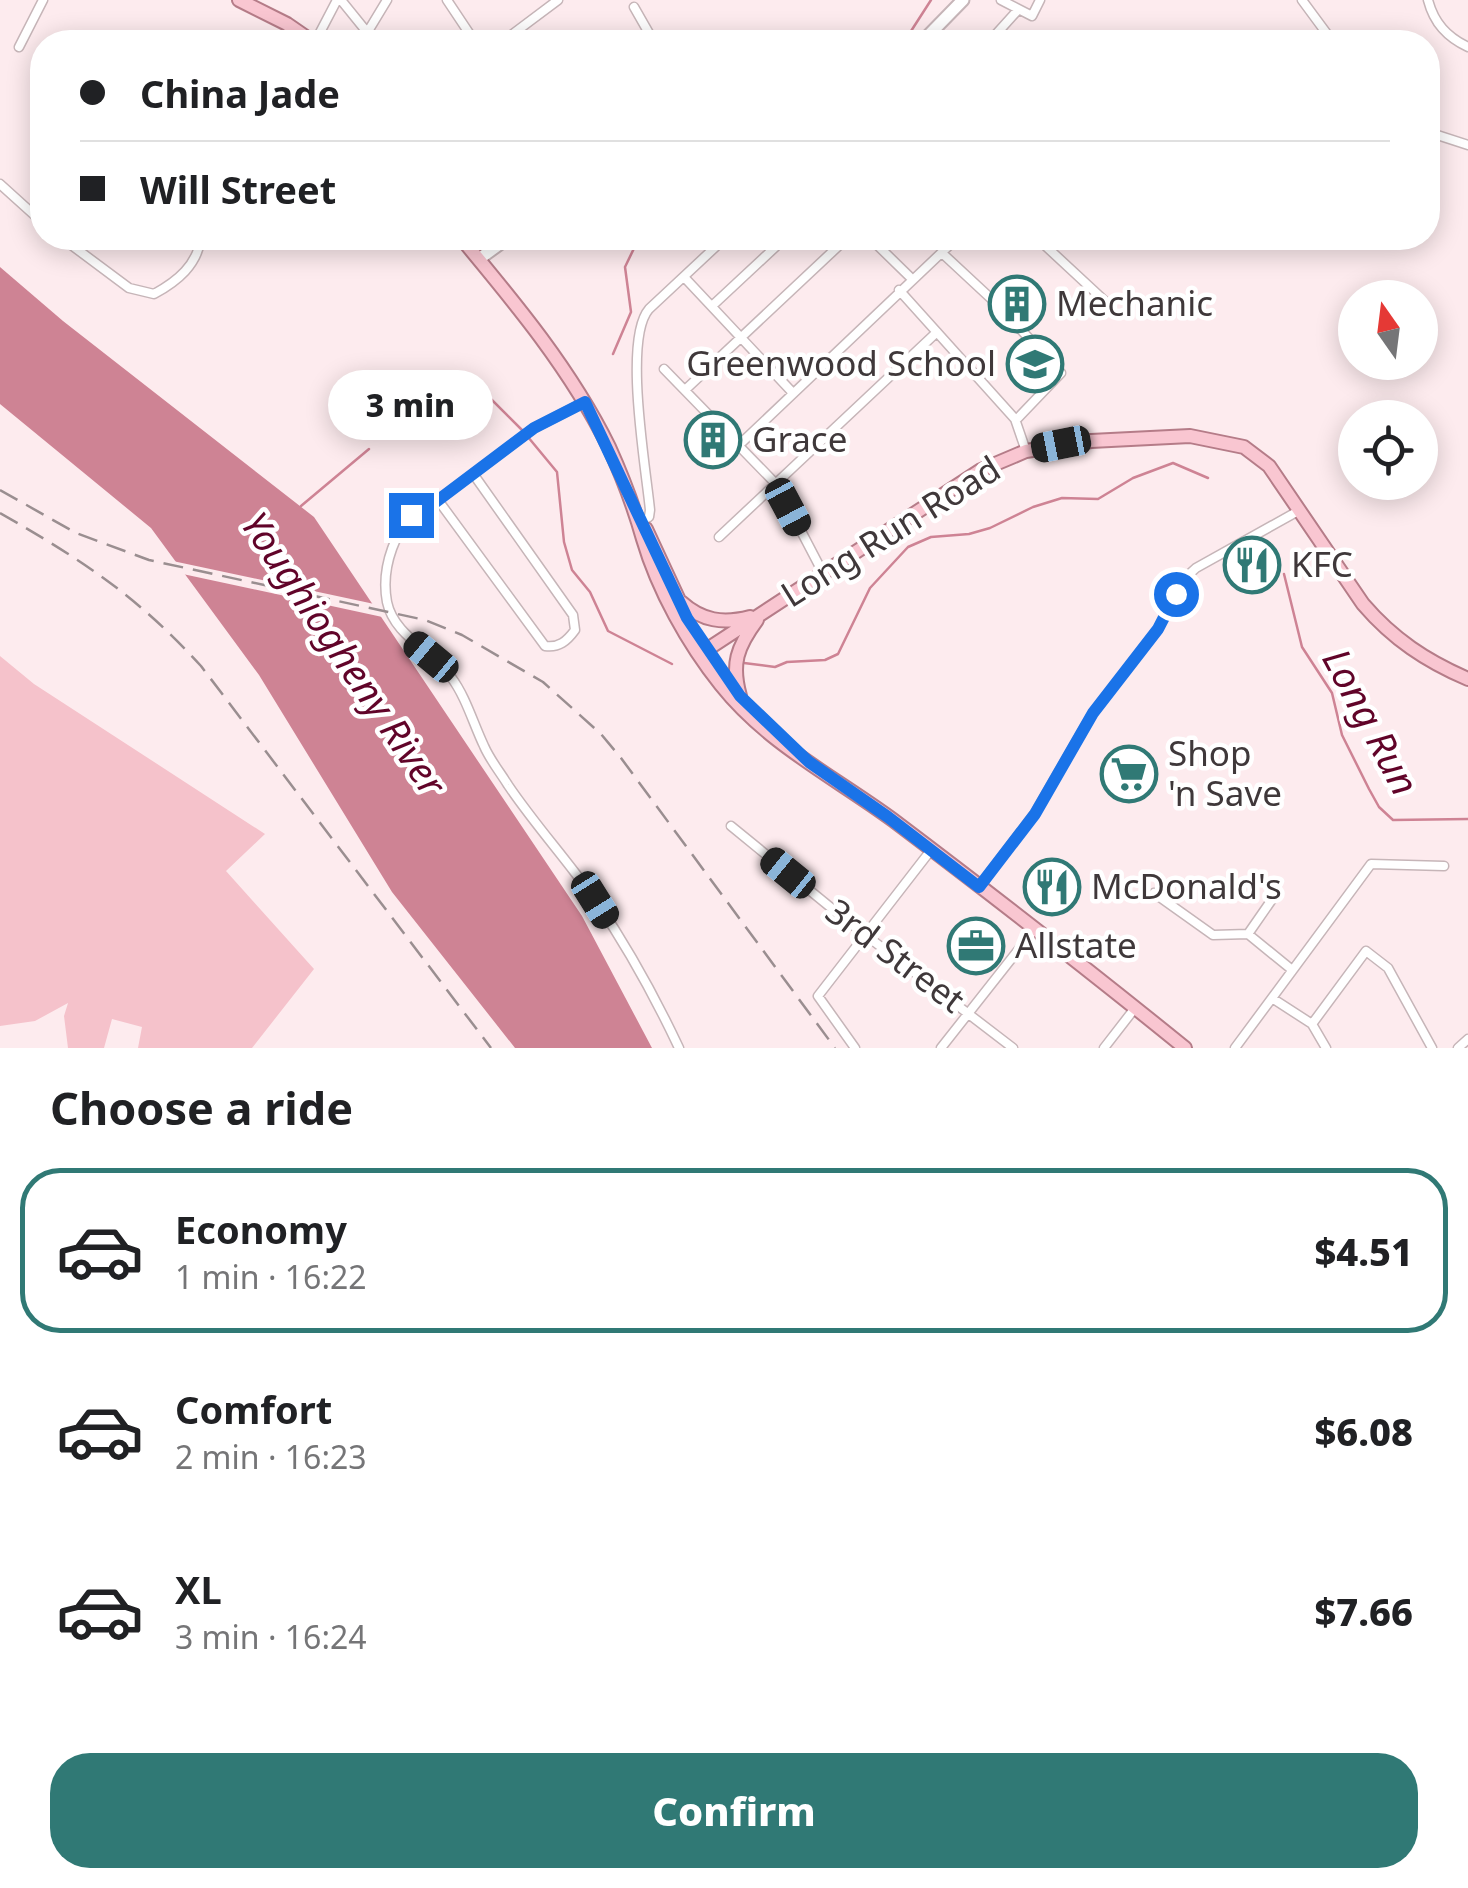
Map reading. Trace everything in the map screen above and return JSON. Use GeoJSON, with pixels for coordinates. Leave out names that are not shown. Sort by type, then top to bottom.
{"type":"FeatureCollection","features":[{"type":"Feature","properties":{"kind":"main road"},"geometry":{"type":"LineString","coordinates":[[239,0],[296,30]]}},
{"type":"Feature","properties":{"kind":"main road"},"geometry":{"type":"LineString","coordinates":[[934,30],[963,0]]}},
{"type":"Feature","properties":{"kind":"main road"},"geometry":{"type":"LineString","coordinates":[[472,250],[553,354],[585,402],[619,468],[663,588],[724,688],[785,748],[932,850],[1184,1048]]}},
{"type":"Feature","properties":{"kind":"main road"},"geometry":{"type":"LineString","coordinates":[[479,259],[491,250]]}},
{"type":"Feature","properties":{"kind":"main road","name":"Long Run Road"},"geometry":{"type":"LineString","coordinates":[[703,652],[981,470],[1026,451],[1091,442],[1209,438],[1244,447],[1269,466],[1380,623],[1417,654],[1468,680]]}},
{"type":"Feature","properties":{"kind":"main road"},"geometry":{"type":"LineString","coordinates":[[640,521],[650,534],[703,652],[740,696],[809,762]]}},
{"type":"Feature","properties":{"kind":"main road"},"geometry":{"type":"LineString","coordinates":[[678,598],[690,610],[721,622],[762,613]]}},
{"type":"Feature","properties":{"kind":"main road"},"geometry":{"type":"LineString","coordinates":[[740,696],[734,674],[737,648],[762,613]]}},
{"type":"Feature","properties":{"kind":"street"},"geometry":{"type":"LineString","coordinates":[[19,47],[43,0]]}},
{"type":"Feature","properties":{"kind":"street"},"geometry":{"type":"LineString","coordinates":[[321,30],[339,0],[364,30]]}},
{"type":"Feature","properties":{"kind":"street"},"geometry":{"type":"LineString","coordinates":[[369,30],[387,0]]}},
{"type":"Feature","properties":{"kind":"street"},"geometry":{"type":"LineString","coordinates":[[447,0],[467,30]]}},
{"type":"Feature","properties":{"kind":"street"},"geometry":{"type":"LineString","coordinates":[[518,30],[558,0]]}},
{"type":"Feature","properties":{"kind":"street"},"geometry":{"type":"LineString","coordinates":[[1001,0],[1032,16],[1040,0]]}},
{"type":"Feature","properties":{"kind":"street"},"geometry":{"type":"LineString","coordinates":[[1302,0],[1324,30]]}},
{"type":"Feature","properties":{"kind":"street"},"geometry":{"type":"LineString","coordinates":[[1428,0],[1447,36],[1468,47]]}},
{"type":"Feature","properties":{"kind":"street"},"geometry":{"type":"LineString","coordinates":[[634,7],[645,30]]}},
{"type":"Feature","properties":{"kind":"street"},"geometry":{"type":"LineString","coordinates":[[1000,30],[1017,11]]}},
{"type":"Feature","properties":{"kind":"street"},"geometry":{"type":"LineString","coordinates":[[1440,136],[1468,145]]}},
{"type":"Feature","properties":{"kind":"street"},"geometry":{"type":"LineString","coordinates":[[0,184],[30,211]]}},
{"type":"Feature","properties":{"kind":"street"},"geometry":{"type":"LineString","coordinates":[[78,250],[129,288],[154,294],[173,284],[196,260],[198,250]]}},
{"type":"Feature","properties":{"kind":"street"},"geometry":{"type":"LineString","coordinates":[[640,521],[649,518],[650,510],[638,390],[638,334],[644,316],[712,250]]}},
{"type":"Feature","properties":{"kind":"street"},"geometry":{"type":"LineString","coordinates":[[712,306],[772,250]]}},
{"type":"Feature","properties":{"kind":"street"},"geometry":{"type":"LineString","coordinates":[[685,390],[834,250]]}},
{"type":"Feature","properties":{"kind":"street"},"geometry":{"type":"LineString","coordinates":[[882,250],[912,279]]}},
{"type":"Feature","properties":{"kind":"street"},"geometry":{"type":"LineString","coordinates":[[1050,250],[1107,302]]}},
{"type":"Feature","properties":{"kind":"street"},"geometry":{"type":"LineString","coordinates":[[738,446],[942,252],[1062,373],[1016,420]]}},
{"type":"Feature","properties":{"kind":"street"},"geometry":{"type":"LineString","coordinates":[[684,277],[792,392]]}},
{"type":"Feature","properties":{"kind":"street"},"geometry":{"type":"LineString","coordinates":[[899,290],[1016,420],[1026,451]]}},
{"type":"Feature","properties":{"kind":"street"},"geometry":{"type":"LineString","coordinates":[[719,537],[937,332]]}},
{"type":"Feature","properties":{"kind":"street"},"geometry":{"type":"LineString","coordinates":[[664,369],[777,485],[824,573]]}},
{"type":"Feature","properties":{"kind":"street"},"geometry":{"type":"LineString","coordinates":[[585,402],[534,428],[438,500],[411,515],[386,567],[387,604],[406,632],[448,672],[486,750],[525,810],[595,900],[654,994],[679,1048]]}},
{"type":"Feature","properties":{"kind":"street"},"geometry":{"type":"LineString","coordinates":[[438,500],[545,646],[556,646],[569,638],[575,630],[573,615],[474,474]]}},
{"type":"Feature","properties":{"kind":"street"},"geometry":{"type":"LineString","coordinates":[[979,887],[1035,814],[1093,713],[1158,629],[1186,578],[1300,510]]}},
{"type":"Feature","properties":{"kind":"street","name":"3rd Street"},"geometry":{"type":"LineString","coordinates":[[731,826],[1013,1048]]}},
{"type":"Feature","properties":{"kind":"street"},"geometry":{"type":"LineString","coordinates":[[855,1048],[818,996],[932,850]]}},
{"type":"Feature","properties":{"kind":"street"},"geometry":{"type":"LineString","coordinates":[[1235,1048],[1371,864],[1444,866]]}},
{"type":"Feature","properties":{"kind":"street"},"geometry":{"type":"LineString","coordinates":[[1154,893],[1213,935],[1248,934],[1291,969]]}},
{"type":"Feature","properties":{"kind":"street"},"geometry":{"type":"LineString","coordinates":[[1248,934],[1273,898]]}},
{"type":"Feature","properties":{"kind":"street"},"geometry":{"type":"LineString","coordinates":[[941,1048],[1034,930]]}},
{"type":"Feature","properties":{"kind":"street"},"geometry":{"type":"LineString","coordinates":[[1312,1024],[1366,951],[1388,968],[1432,1048]]}},
{"type":"Feature","properties":{"kind":"street"},"geometry":{"type":"LineString","coordinates":[[1272,998],[1312,1024],[1326,1048]]}},
{"type":"Feature","properties":{"kind":"street"},"geometry":{"type":"LineString","coordinates":[[1104,1048],[1136,1008]]}},
{"type":"Feature","properties":{"kind":"street"},"geometry":{"type":"LineString","coordinates":[[1458,1048],[1468,1038]]}},
{"type":"Feature","properties":{"kind":"shaded area"},"geometry":{"type":"Polygon","coordinates":[[[0,656],[34,684],[265,834],[226,871],[314,969],[252,1048],[138,1048],[142,1027],[112,1019],[104,1048],[68,1048],[64,1016],[68,1003],[35,1021],[0,1026],[0,656]]]}},
{"type":"Feature","properties":{"kind":"water","name":"Youghiogheny River"},"geometry":{"type":"Polygon","coordinates":[[[0,267],[63,321],[314,517],[582,916],[652,1048],[515,1048],[392,892],[259,675],[151,528],[0,404],[0,267]]]}},
{"type":"Feature","properties":{"kind":"pier"},"geometry":{"type":"Polygon","coordinates":[[[168,560],[379,605],[387,618],[178,573],[168,560]]]}},
{"type":"Feature","properties":{"kind":"waterway"},"geometry":{"type":"LineString","coordinates":[[912,30],[931,0]]}},
{"type":"Feature","properties":{"kind":"waterway"},"geometry":{"type":"LineString","coordinates":[[613,354],[631,312],[625,267],[633,250]]}},
{"type":"Feature","properties":{"kind":"waterway","name":"Long Run"},"geometry":{"type":"LineString","coordinates":[[399,420],[441,386],[470,378],[523,431]]}},
{"type":"Feature","properties":{"kind":"waterway","name":"Long Run"},"geometry":{"type":"LineString","coordinates":[[528,437],[557,472],[564,542],[572,570],[590,592],[608,631],[672,664]]}},
{"type":"Feature","properties":{"kind":"waterway","name":"Long Run"},"geometry":{"type":"LineString","coordinates":[[301,506],[369,449]]}},
{"type":"Feature","properties":{"kind":"waterway","name":"Long Run"},"geometry":{"type":"LineString","coordinates":[[744,663],[775,667],[787,662],[825,660],[838,654],[870,588],[908,547],[931,537],[990,528],[1062,498],[1098,499],[1133,478],[1173,463],[1208,478]]}},
{"type":"Feature","properties":{"kind":"waterway","name":"Long Run"},"geometry":{"type":"LineString","coordinates":[[1284,574],[1302,647],[1332,693],[1342,735],[1379,807],[1393,820],[1468,819]]}},
{"type":"Feature","properties":{"kind":"railway"},"geometry":{"type":"LineString","coordinates":[[0,490],[76,533],[149,560],[425,620],[462,635],[543,682],[601,734],[621,758],[835,1048]]}},
{"type":"Feature","properties":{"kind":"railway"},"geometry":{"type":"LineString","coordinates":[[0,513],[107,580],[201,666],[491,1048]]}},
{"type":"Feature","properties":{"kind":"place","name":"Mechanic"},"geometry":{"type":"Point","coordinates":[1017,304]}},
{"type":"Feature","properties":{"kind":"place","name":"Greenwood School"},"geometry":{"type":"Point","coordinates":[1035,364]}},
{"type":"Feature","properties":{"kind":"place","name":"Grace"},"geometry":{"type":"Point","coordinates":[713,440]}},
{"type":"Feature","properties":{"kind":"place","name":"KFC"},"geometry":{"type":"Point","coordinates":[1252,565]}},
{"type":"Feature","properties":{"kind":"place","name":"Shop 'n Save"},"geometry":{"type":"Point","coordinates":[1129,774]}},
{"type":"Feature","properties":{"kind":"place","name":"McDonald's"},"geometry":{"type":"Point","coordinates":[1052,887]}},
{"type":"Feature","properties":{"kind":"place","name":"Allstate"},"geometry":{"type":"Point","coordinates":[976,946]}},
{"type":"Feature","properties":{"kind":"route"},"geometry":{"type":"LineString","coordinates":[[411,515],[425,510],[534,428],[585,402],[687,618],[740,696],[809,762],[979,887],[1035,814],[1093,713],[1158,629],[1176,594]]}}]}
